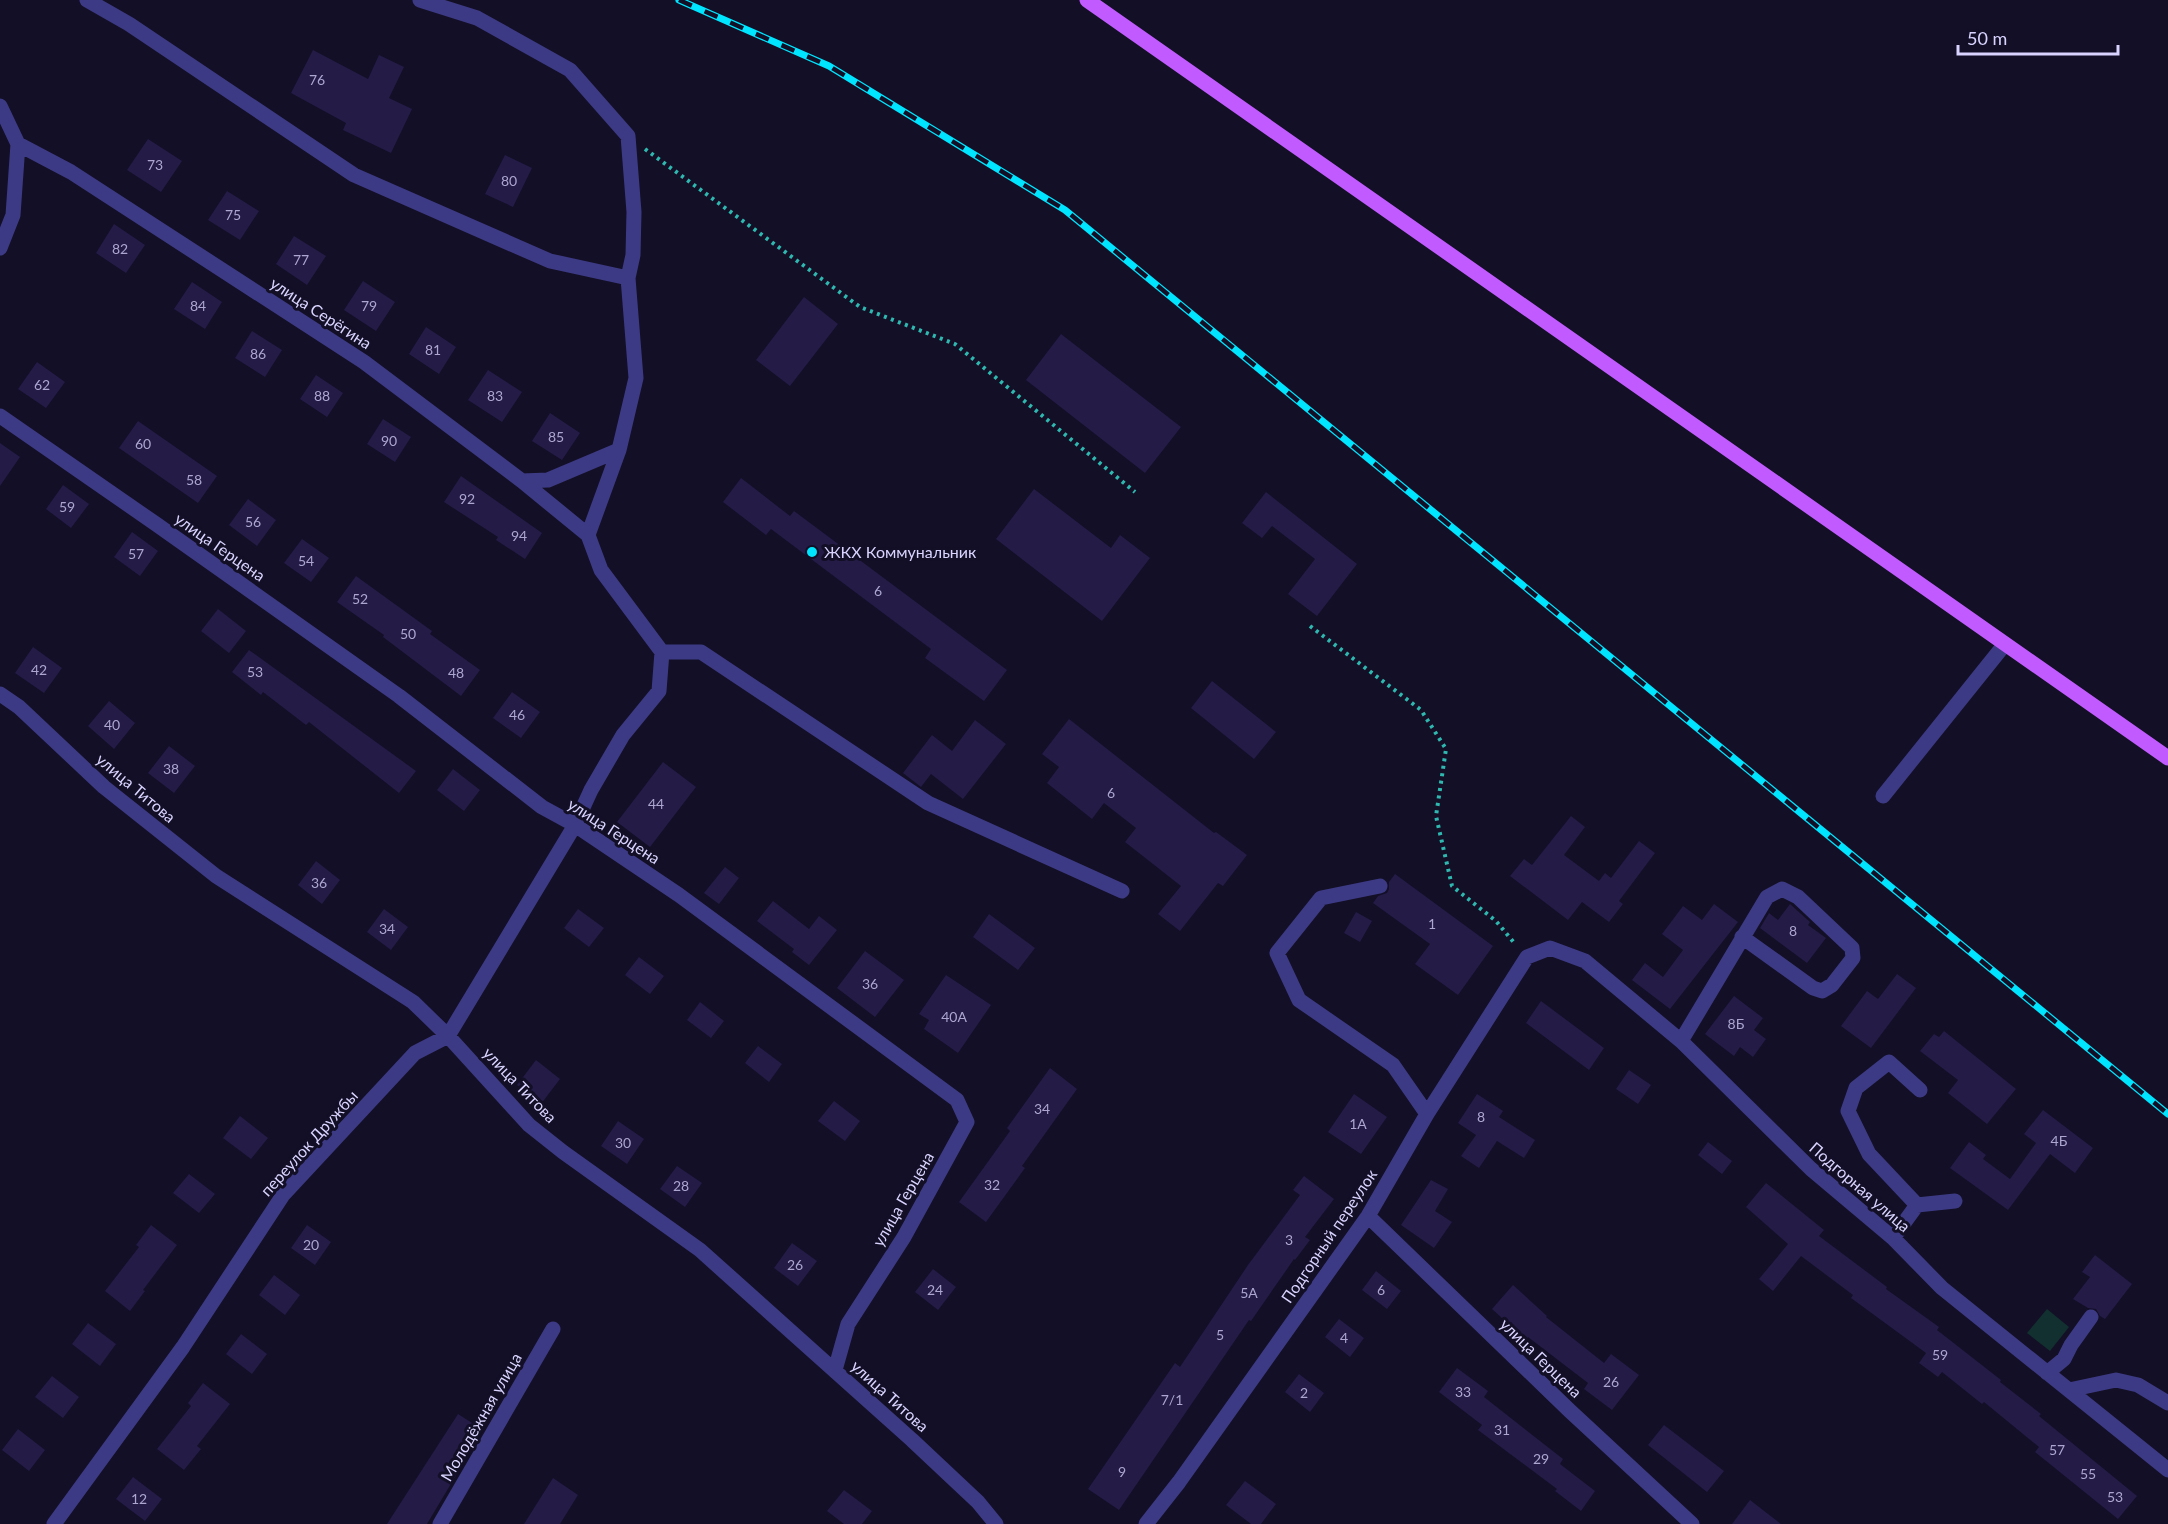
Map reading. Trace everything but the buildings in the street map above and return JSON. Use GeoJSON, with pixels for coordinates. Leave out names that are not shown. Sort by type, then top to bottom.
{"type":"FeatureCollection","features":[{"type":"Feature","properties":{"kind":"main road"},"geometry":{"type":"LineString","coordinates":[[1087,0],[2168,758]]}},
{"type":"Feature","properties":{"kind":"street"},"geometry":{"type":"LineString","coordinates":[[87,0],[129,24],[354,176],[550,261],[628,278]]}},
{"type":"Feature","properties":{"kind":"street"},"geometry":{"type":"LineString","coordinates":[[420,0],[477,18],[570,70],[628,136],[634,212],[633,255],[628,278],[636,378],[619,450],[588,535],[601,570],[662,652],[659,691],[623,735],[591,790],[575,825],[448,1036]]}},
{"type":"Feature","properties":{"kind":"street"},"geometry":{"type":"LineString","coordinates":[[0,105],[18,144],[13,215],[0,248]]}},
{"type":"Feature","properties":{"kind":"street","name":"улица Серёгина"},"geometry":{"type":"LineString","coordinates":[[18,144],[71,172],[364,362],[522,481],[588,535]]}},
{"type":"Feature","properties":{"kind":"street","name":"улица Герцена"},"geometry":{"type":"LineString","coordinates":[[0,416],[399,696],[542,807],[575,825],[679,896],[957,1100],[967,1122],[904,1237],[848,1324],[835,1370]]}},
{"type":"Feature","properties":{"kind":"street"},"geometry":{"type":"LineString","coordinates":[[522,481],[548,480],[619,450]]}},
{"type":"Feature","properties":{"kind":"street"},"geometry":{"type":"LineString","coordinates":[[1883,796],[2005,644]]}},
{"type":"Feature","properties":{"kind":"street"},"geometry":{"type":"LineString","coordinates":[[662,652],[701,652],[928,803],[1122,891]]}},
{"type":"Feature","properties":{"kind":"street","name":"улица Титова"},"geometry":{"type":"LineString","coordinates":[[0,694],[19,707],[104,787],[216,876],[413,1002],[448,1036],[529,1125],[700,1250],[978,1502],[996,1524]]}},
{"type":"Feature","properties":{"kind":"street"},"geometry":{"type":"LineString","coordinates":[[1380,886],[1321,898],[1277,952],[1299,1000],[1393,1065],[1427,1114]]}},
{"type":"Feature","properties":{"kind":"street"},"geometry":{"type":"LineString","coordinates":[[1681,1041],[1742,937],[1767,897],[1782,889],[1798,897],[1852,948],[1853,958],[1832,985],[1822,991],[1813,988],[1742,937]]}},
{"type":"Feature","properties":{"kind":"street","name":"Подгорная улица"},"geometry":{"type":"LineString","coordinates":[[1527,957],[1550,948],[1585,961],[1681,1041],[1811,1169],[1893,1238],[1942,1288],[2168,1470]]}},
{"type":"Feature","properties":{"kind":"street","name":"Подгорный переулок"},"geometry":{"type":"LineString","coordinates":[[1146,1524],[1179,1482],[1368,1216],[1427,1114],[1527,957]]}},
{"type":"Feature","properties":{"kind":"street","name":"переулок Дружбы"},"geometry":{"type":"LineString","coordinates":[[54,1524],[183,1347],[283,1195],[415,1053],[448,1036]]}},
{"type":"Feature","properties":{"kind":"street"},"geometry":{"type":"LineString","coordinates":[[1917,1205],[1869,1154],[1848,1111],[1856,1088],[1889,1062],[1920,1090]]}},
{"type":"Feature","properties":{"kind":"street"},"geometry":{"type":"LineString","coordinates":[[1893,1238],[1917,1205],[1955,1201]]}},
{"type":"Feature","properties":{"kind":"street","name":"улица Герцена"},"geometry":{"type":"LineString","coordinates":[[1368,1216],[1570,1412],[1692,1524]]}},
{"type":"Feature","properties":{"kind":"street"},"geometry":{"type":"LineString","coordinates":[[2047,1373],[2064,1359],[2091,1317]]}},
{"type":"Feature","properties":{"kind":"street","name":"Молодёжная улица"},"geometry":{"type":"LineString","coordinates":[[440,1524],[553,1329]]}},
{"type":"Feature","properties":{"kind":"street"},"geometry":{"type":"LineString","coordinates":[[2069,1390],[2116,1380],[2138,1385],[2168,1403]]}},
{"type":"Feature","properties":{"kind":"path"},"geometry":{"type":"LineString","coordinates":[[628,136],[860,307],[955,344],[1135,492]]}},
{"type":"Feature","properties":{"kind":"path"},"geometry":{"type":"LineString","coordinates":[[1310,626],[1421,710],[1446,749],[1436,816],[1452,886],[1496,921],[1527,957]]}},
{"type":"Feature","properties":{"kind":"green space"},"geometry":{"type":"Polygon","coordinates":[[[2047,1309],[2069,1327],[2050,1351],[2027,1333],[2047,1309]]]}},
{"type":"Feature","properties":{"kind":"railway"},"geometry":{"type":"LineString","coordinates":[[679,0],[829,66],[1065,210],[2168,1114]]}},
{"type":"Feature","properties":{"kind":"place","name":"ЖКХ Коммунальник"},"geometry":{"type":"Point","coordinates":[812,552]}}]}
